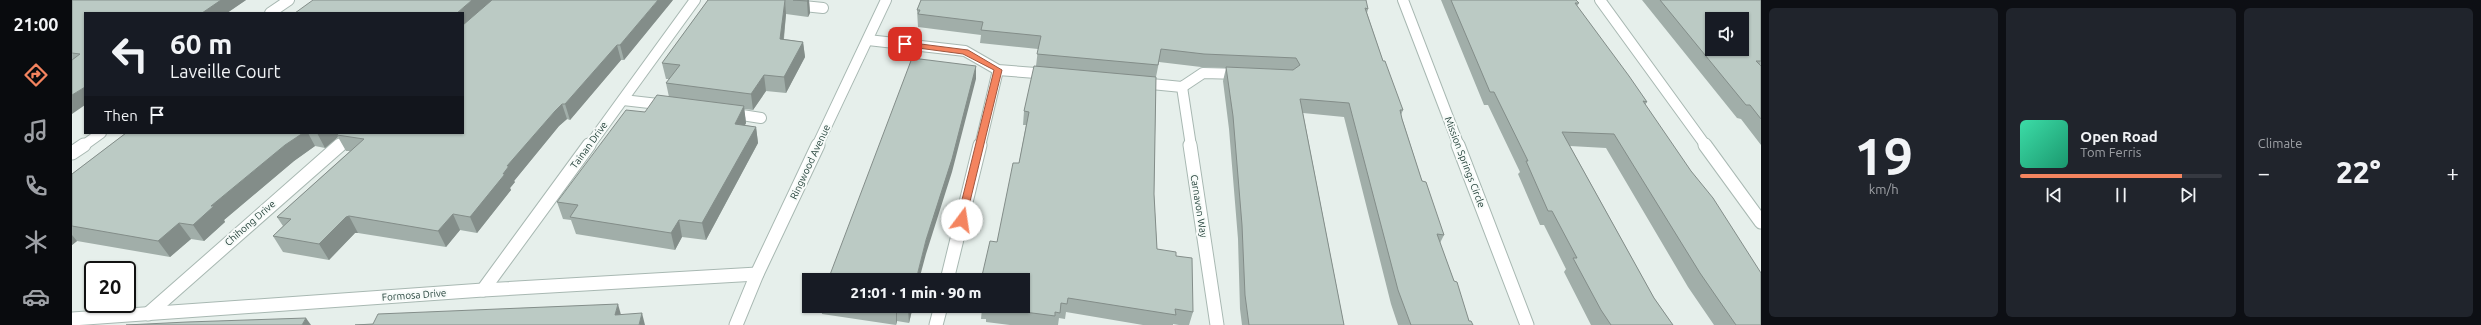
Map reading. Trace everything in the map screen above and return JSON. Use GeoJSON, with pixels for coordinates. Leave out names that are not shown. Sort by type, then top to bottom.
{"type":"FeatureCollection","features":[{"type":"Feature","properties":{"kind":"street"},"geometry":{"type":"LineString","coordinates":[[271,12],[289,0]]}},
{"type":"Feature","properties":{"kind":"street","name":"Tainan Drive"},"geometry":{"type":"LineString","coordinates":[[483,290],[695,0]]}},
{"type":"Feature","properties":{"kind":"street","name":"Ringwood Avenue"},"geometry":{"type":"LineString","coordinates":[[736,325],[757,274],[886,0]]}},
{"type":"Feature","properties":{"kind":"street","name":"Mission Springs Circle"},"geometry":{"type":"LineString","coordinates":[[1403,0],[1527,325]]}},
{"type":"Feature","properties":{"kind":"street"},"geometry":{"type":"LineString","coordinates":[[1600,0],[1761,222]]}},
{"type":"Feature","properties":{"kind":"street"},"geometry":{"type":"LineString","coordinates":[[784,4],[823,8]]}},
{"type":"Feature","properties":{"kind":"street"},"geometry":{"type":"LineString","coordinates":[[868,40],[965,52],[998,70],[1059,75]]}},
{"type":"Feature","properties":{"kind":"street"},"geometry":{"type":"LineString","coordinates":[[949,273],[998,70]]}},
{"type":"Feature","properties":{"kind":"street"},"geometry":{"type":"LineString","coordinates":[[1128,82],[1182,87],[1203,73],[1252,75]]}},
{"type":"Feature","properties":{"kind":"street","name":"Carnavon Way"},"geometry":{"type":"LineString","coordinates":[[1182,87],[1217,325]]}},
{"type":"Feature","properties":{"kind":"street"},"geometry":{"type":"LineString","coordinates":[[622,100],[677,107]]}},
{"type":"Feature","properties":{"kind":"street"},"geometry":{"type":"LineString","coordinates":[[715,112],[762,118]]}},
{"type":"Feature","properties":{"kind":"street"},"geometry":{"type":"LineString","coordinates":[[72,153],[100,134]]}},
{"type":"Feature","properties":{"kind":"street","name":"Chihong Drive"},"geometry":{"type":"LineString","coordinates":[[148,314],[352,134]]}},
{"type":"Feature","properties":{"kind":"street","name":"Formosa Drive"},"geometry":{"type":"LineString","coordinates":[[72,319],[483,290],[757,274]]}},
{"type":"Feature","properties":{"kind":"street"},"geometry":{"type":"LineString","coordinates":[[936,325],[939,313]]}},
{"type":"Feature","properties":{"kind":"building"},"geometry":{"type":"Polygon","coordinates":[[[72,0],[221,0],[203,12],[84,12],[84,88],[72,95],[72,60],[80,54],[72,53],[72,0]]]}},
{"type":"Feature","properties":{"kind":"building"},"geometry":{"type":"Polygon","coordinates":[[[313,0],[472,0],[458,12],[296,12],[313,0]]]}},
{"type":"Feature","properties":{"kind":"building"},"geometry":{"type":"Polygon","coordinates":[[[492,0],[658,0],[620,45],[617,45],[565,104],[562,104],[555,111],[507,166],[509,166],[503,174],[505,174],[470,217],[453,214],[438,231],[349,216],[346,217],[319,244],[273,236],[291,219],[277,217],[364,139],[337,135],[338,134],[464,134],[464,24],[492,0]]]}},
{"type":"Feature","properties":{"kind":"building"},"geometry":{"type":"Polygon","coordinates":[[[708,0],[785,0],[780,39],[803,42],[784,77],[764,75],[751,94],[666,83],[680,65],[662,63],[708,0]]]}},
{"type":"Feature","properties":{"kind":"building"},"geometry":{"type":"Polygon","coordinates":[[[921,0],[1366,0],[1368,9],[1365,8],[1383,61],[1385,61],[1403,110],[1400,110],[1402,119],[1422,181],[1426,182],[1444,235],[1437,234],[1454,281],[1457,282],[1469,321],[1471,321],[1473,325],[1411,325],[1398,290],[1349,103],[1300,99],[1344,325],[1249,325],[1245,295],[1242,225],[1233,116],[1226,67],[1293,70],[1300,65],[1296,58],[1204,54],[1161,49],[1158,65],[1037,54],[1041,36],[981,30],[983,22],[918,14],[920,10],[917,10],[921,0]]]}},
{"type":"Feature","properties":{"kind":"building"},"geometry":{"type":"Polygon","coordinates":[[[1451,0],[1576,0],[1579,3],[1575,3],[1647,102],[1643,101],[1691,171],[1713,198],[1761,273],[1761,325],[1736,325],[1700,273],[1614,134],[1562,132],[1654,298],[1673,325],[1611,325],[1601,310],[1573,258],[1577,258],[1552,211],[1548,211],[1526,161],[1528,161],[1494,92],[1490,92],[1451,0]]]}},
{"type":"Feature","properties":{"kind":"building"},"geometry":{"type":"Polygon","coordinates":[[[1660,0],[1761,0],[1761,61],[1756,61],[1761,66],[1761,119],[1750,105],[1746,105],[1706,56],[1749,56],[1749,12],[1705,12],[1705,55],[1660,0]]]}},
{"type":"Feature","properties":{"kind":"building"},"geometry":{"type":"Polygon","coordinates":[[[912,58],[976,66],[952,159],[926,240],[918,273],[831,273],[912,58]]]}},
{"type":"Feature","properties":{"kind":"building"},"geometry":{"type":"Polygon","coordinates":[[[1034,66],[1156,77],[1154,194],[1157,249],[1176,252],[1176,256],[1192,258],[1193,312],[1175,309],[1176,315],[1068,298],[1067,304],[1061,303],[1060,313],[1055,312],[1055,316],[1030,313],[1030,273],[983,273],[990,241],[997,242],[1013,163],[1019,163],[1029,112],[1024,111],[1034,66]]]}},
{"type":"Feature","properties":{"kind":"building"},"geometry":{"type":"Polygon","coordinates":[[[657,95],[744,106],[735,124],[756,127],[702,223],[679,220],[671,233],[570,217],[578,205],[557,202],[626,110],[645,112],[657,95]]]}},
{"type":"Feature","properties":{"kind":"building"},"geometry":{"type":"Polygon","coordinates":[[[125,134],[302,134],[285,145],[211,206],[214,206],[193,225],[179,223],[158,241],[72,226],[72,174],[125,134]]]}},
{"type":"Feature","properties":{"kind":"building"},"geometry":{"type":"Polygon","coordinates":[[[618,304],[615,315],[642,313],[639,325],[355,325],[373,324],[378,314],[618,304]]]}},
{"type":"Feature","properties":{"kind":"building"},"geometry":{"type":"Polygon","coordinates":[[[306,318],[302,325],[126,325],[187,322],[306,318]]]}},
{"type":"Feature","properties":{"kind":"route"},"geometry":{"type":"LineString","coordinates":[[905,44],[965,52],[998,70],[962,220]]}}]}
